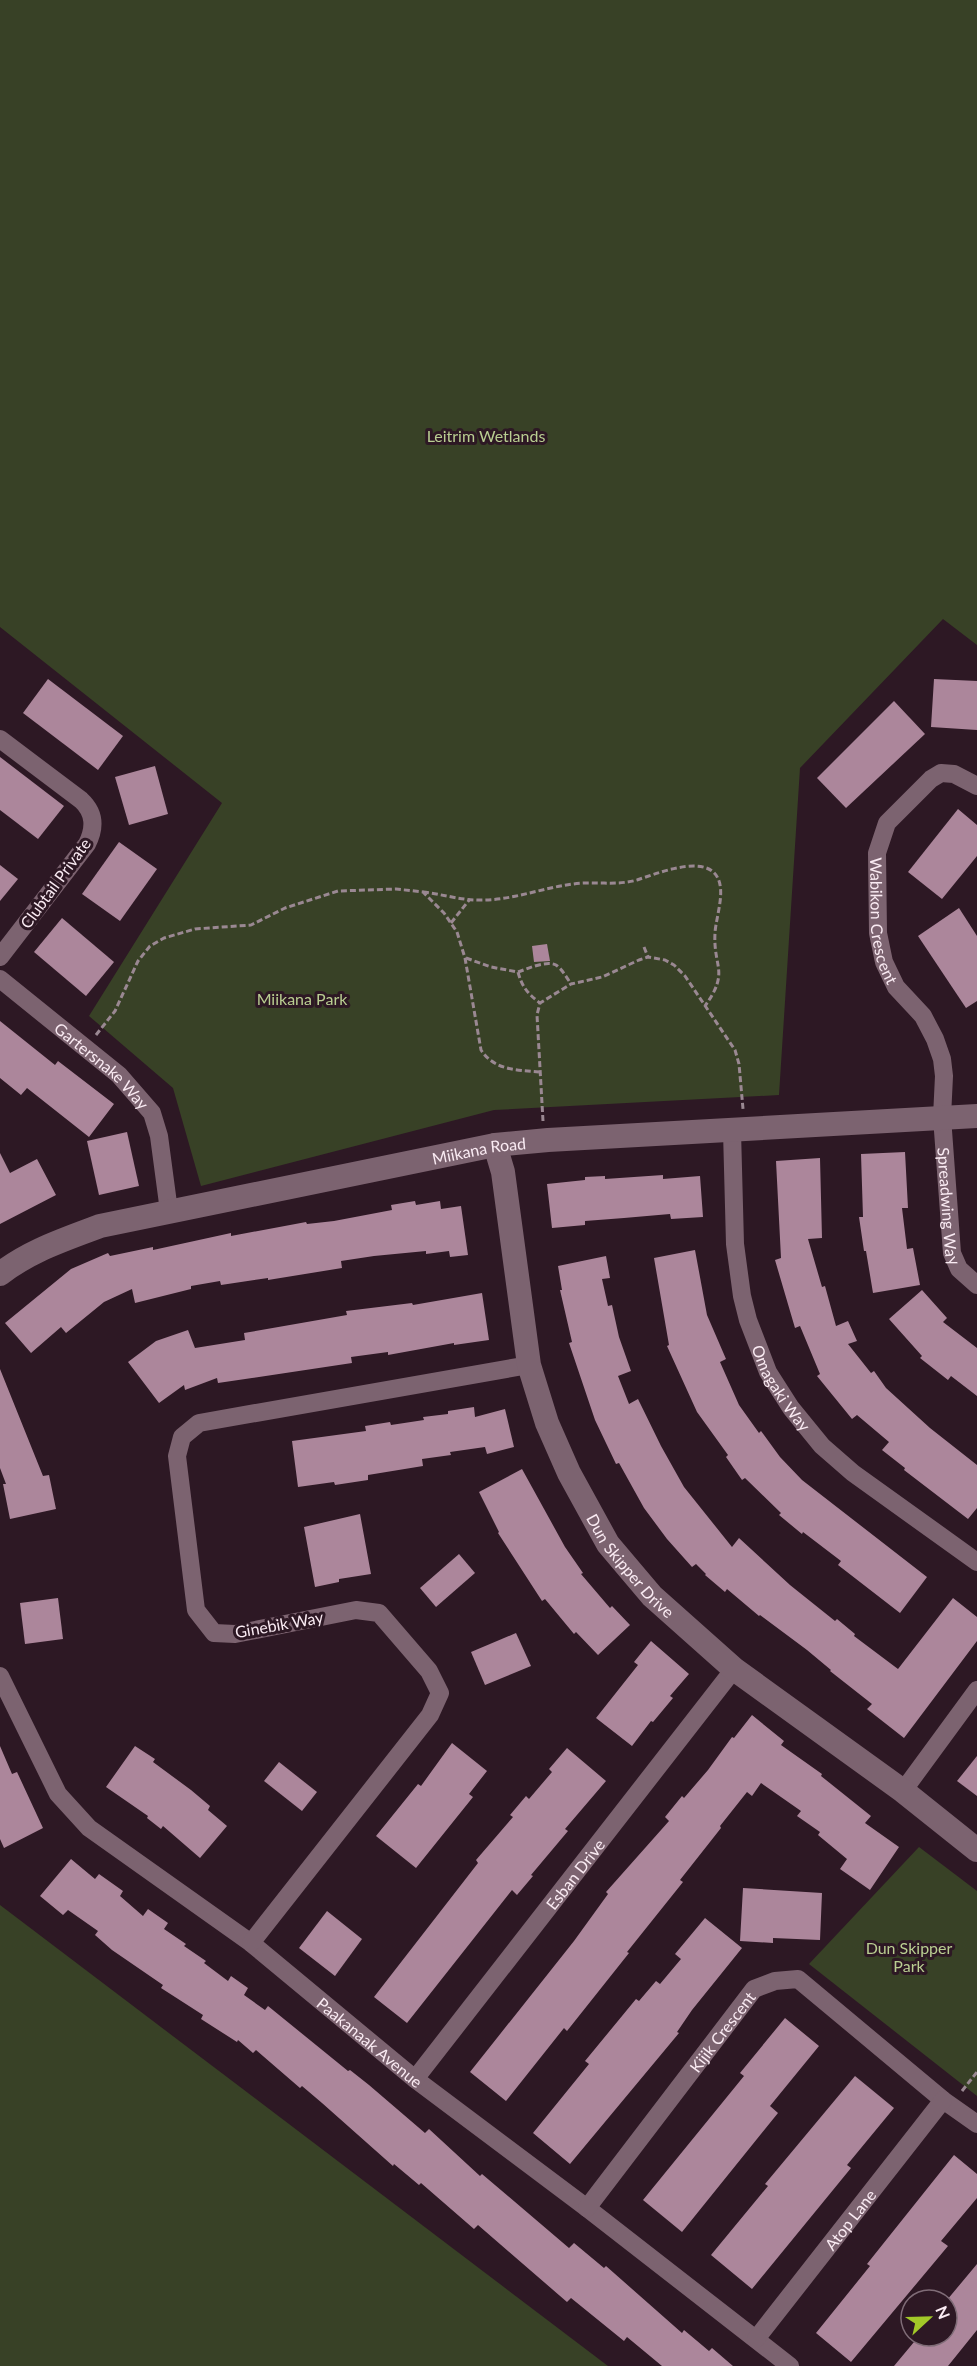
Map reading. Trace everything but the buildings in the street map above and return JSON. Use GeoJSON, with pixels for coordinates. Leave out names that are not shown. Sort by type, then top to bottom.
{"type":"FeatureCollection","features":[{"type":"Feature","properties":{"kind":"street","name":"Clubtail Private"},"geometry":{"type":"LineString","coordinates":[[0,739],[87,805],[93,822],[87,844],[0,957]]}},
{"type":"Feature","properties":{"kind":"street","name":"Wabikon Crescent"},"geometry":{"type":"LineString","coordinates":[[942,1117],[944,1076],[935,1039],[922,1016],[896,987],[884,962],[878,933],[877,853],[887,824],[931,779],[941,773],[954,774],[977,786]]}},
{"type":"Feature","properties":{"kind":"street","name":"Gartersnake Way"},"geometry":{"type":"LineString","coordinates":[[0,980],[119,1075],[152,1113],[159,1136],[169,1210]]}},
{"type":"Feature","properties":{"kind":"street","name":"Miikana Road"},"geometry":{"type":"LineString","coordinates":[[0,1274],[28,1255],[61,1239],[100,1226],[169,1210],[495,1145],[548,1140],[977,1116]]}},
{"type":"Feature","properties":{"kind":"street","name":"Spreadwing Way"},"geometry":{"type":"LineString","coordinates":[[942,1117],[951,1253],[959,1269],[977,1285]]}},
{"type":"Feature","properties":{"kind":"street","name":"Omagaki Way"},"geometry":{"type":"LineString","coordinates":[[739,1131],[735,1244],[742,1296],[748,1320],[768,1372],[790,1408],[822,1446],[853,1473],[977,1562]]}},
{"type":"Feature","properties":{"kind":"street","name":"Dun Skipper Drive"},"geometry":{"type":"LineString","coordinates":[[495,1145],[503,1172],[528,1365],[547,1423],[568,1473],[608,1544],[652,1596],[734,1669],[903,1791],[977,1850]]}},
{"type":"Feature","properties":{"kind":"street","name":"Ginebik Way"},"geometry":{"type":"LineString","coordinates":[[251,1943],[430,1715],[440,1693],[429,1671],[379,1612],[356,1610],[235,1634],[214,1632],[196,1610],[177,1456],[182,1437],[199,1423],[528,1365]]}},
{"type":"Feature","properties":{"kind":"street","name":"Esban Drive"},"geometry":{"type":"LineString","coordinates":[[415,2079],[734,1669]]}},
{"type":"Feature","properties":{"kind":"street","name":"Paakanaak Avenue"},"geometry":{"type":"LineString","coordinates":[[0,1676],[58,1794],[88,1828],[251,1943],[415,2079],[587,2208],[790,2366]]}},
{"type":"Feature","properties":{"kind":"street"},"geometry":{"type":"LineString","coordinates":[[903,1791],[977,1690]]}},
{"type":"Feature","properties":{"kind":"street","name":"Kijik Crescent"},"geometry":{"type":"LineString","coordinates":[[587,2208],[754,1989],[775,1981],[798,1979],[948,2103],[977,2124]]}},
{"type":"Feature","properties":{"kind":"street","name":"Atop Lane"},"geometry":{"type":"LineString","coordinates":[[756,2339],[948,2103]]}},
{"type":"Feature","properties":{"kind":"path"},"geometry":{"type":"LineString","coordinates":[[85,1048],[116,1011],[138,961],[150,946],[164,938],[195,929],[251,925],[293,905],[338,891],[377,889],[423,892],[470,899],[503,898],[572,884],[627,882],[685,867],[711,870],[717,876],[720,889],[715,938],[720,971],[717,987],[705,1006]]}},
{"type":"Feature","properties":{"kind":"path"},"geometry":{"type":"LineString","coordinates":[[423,892],[457,932],[465,958],[481,1050],[496,1065],[513,1070],[539,1072]]}},
{"type":"Feature","properties":{"kind":"path"},"geometry":{"type":"LineString","coordinates":[[451,923],[470,899]]}},
{"type":"Feature","properties":{"kind":"path"},"geometry":{"type":"LineString","coordinates":[[644,947],[648,957]]}},
{"type":"Feature","properties":{"kind":"path"},"geometry":{"type":"LineString","coordinates":[[548,1140],[543,1121],[539,1072],[537,1015],[540,1004],[571,984],[602,976],[648,957],[665,960],[685,976],[737,1055],[739,1131]]}},
{"type":"Feature","properties":{"kind":"path"},"geometry":{"type":"LineString","coordinates":[[465,958],[492,967],[518,972],[530,967],[552,964],[559,968],[571,984]]}},
{"type":"Feature","properties":{"kind":"path"},"geometry":{"type":"LineString","coordinates":[[518,972],[523,988],[540,1004]]}},
{"type":"Feature","properties":{"kind":"path"},"geometry":{"type":"LineString","coordinates":[[948,2103],[957,2097],[977,2072]]}},
{"type":"Feature","properties":{"kind":"green space","name":"Leitrim Wetlands"},"geometry":{"type":"Polygon","coordinates":[[[0,0],[977,0],[977,645],[943,619],[800,768],[779,1095],[494,1110],[201,1186],[173,1088],[89,1016],[222,803],[0,627],[0,0]]]}},
{"type":"Feature","properties":{"kind":"green space","name":"Dun Skipper Park"},"geometry":{"type":"Polygon","coordinates":[[[919,1847],[977,1891],[977,2096],[809,1964],[919,1847]]]}},
{"type":"Feature","properties":{"kind":"green space"},"geometry":{"type":"Polygon","coordinates":[[[0,1905],[608,2366],[0,2366],[0,1905]]]}},
{"type":"Feature","properties":{"kind":"park label","name":"Miikana Park"},"geometry":{"type":"Point","coordinates":[302,998]}}]}
